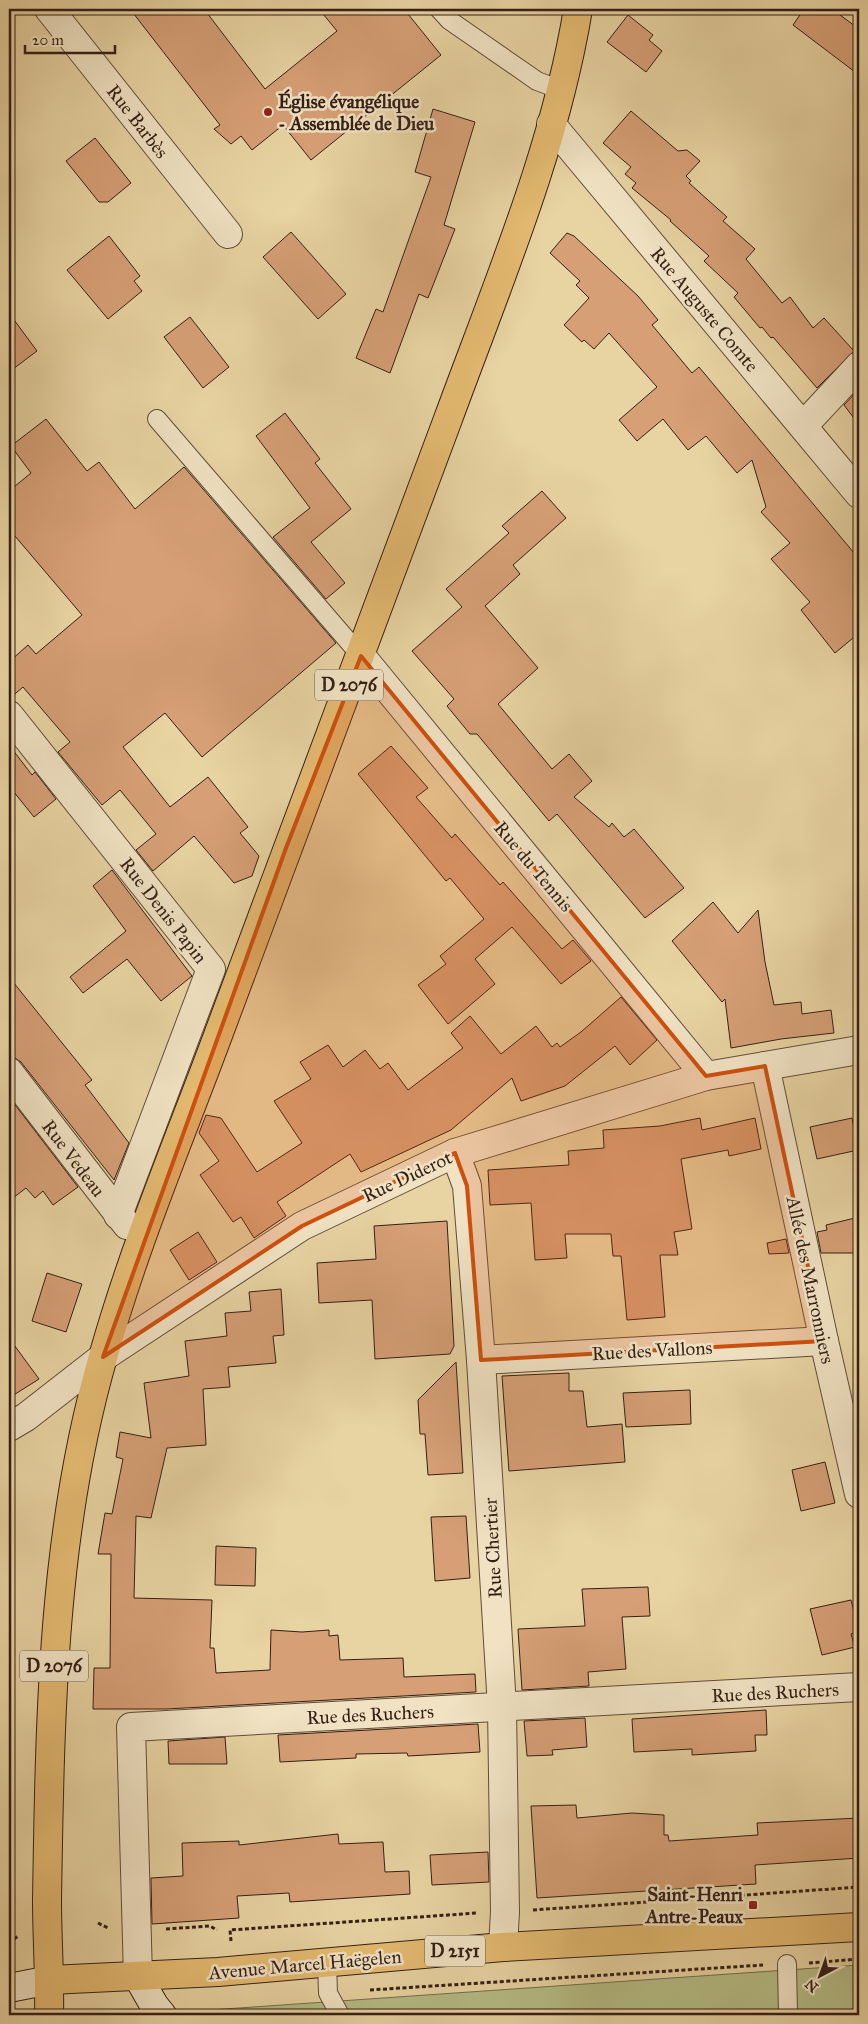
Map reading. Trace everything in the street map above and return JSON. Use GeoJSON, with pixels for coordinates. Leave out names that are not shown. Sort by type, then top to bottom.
{"type":"FeatureCollection","features":[{"type":"Feature","properties":{"kind":"main road","name":"D 2076"},"geometry":{"type":"LineString","coordinates":[[48,2015],[50,1980],[47,1902],[51,1744],[62,1562],[77,1465],[103,1357],[141,1241],[286,848],[361,656],[536,177],[569,63],[578,9]]}},
{"type":"Feature","properties":{"kind":"main road","name":"Avenue Marcel Haëgelen"},"geometry":{"type":"LineString","coordinates":[[50,1980],[138,1977],[504,1947],[859,1927]]}},
{"type":"Feature","properties":{"kind":"street","name":"Rue Barbès"},"geometry":{"type":"LineString","coordinates":[[49,9],[228,234]]}},
{"type":"Feature","properties":{"kind":"street","name":"Rue Auguste Comte"},"geometry":{"type":"LineString","coordinates":[[551,124],[859,494]]}},
{"type":"Feature","properties":{"kind":"street"},"geometry":{"type":"LineString","coordinates":[[802,426],[859,366]]}},
{"type":"Feature","properties":{"kind":"street","name":"Rue du Tennis"},"geometry":{"type":"LineString","coordinates":[[361,656],[706,1076]]}},
{"type":"Feature","properties":{"kind":"street","name":"Rue Denis Papin"},"geometry":{"type":"LineString","coordinates":[[9,715],[211,970],[118,1215]]}},
{"type":"Feature","properties":{"kind":"street","name":"Rue Diderot"},"geometry":{"type":"LineString","coordinates":[[9,1427],[26,1418],[103,1357],[302,1226],[455,1153],[706,1076],[859,1050]]}},
{"type":"Feature","properties":{"kind":"street","name":"Allée des Marronniers"},"geometry":{"type":"LineString","coordinates":[[765,1066],[859,1494]]}},
{"type":"Feature","properties":{"kind":"street","name":"Rue Vedeau"},"geometry":{"type":"LineString","coordinates":[[9,1072],[118,1215],[141,1241]]}},
{"type":"Feature","properties":{"kind":"street","name":"Rue Chertier"},"geometry":{"type":"LineString","coordinates":[[455,1153],[466,1186],[481,1360],[502,1707],[504,1947]]}},
{"type":"Feature","properties":{"kind":"street","name":"Rue des Vallons"},"geometry":{"type":"LineString","coordinates":[[481,1360],[824,1341]]}},
{"type":"Feature","properties":{"kind":"street","name":"Rue des Ruchers"},"geometry":{"type":"LineString","coordinates":[[138,1977],[131,1727],[859,1687]]}},
{"type":"Feature","properties":{"kind":"street"},"geometry":{"type":"LineString","coordinates":[[9,1973],[50,1980]]}},
{"type":"Feature","properties":{"kind":"street"},"geometry":{"type":"LineString","coordinates":[[138,1977],[162,2015]]}},
{"type":"Feature","properties":{"kind":"street"},"geometry":{"type":"LineString","coordinates":[[9,1988],[50,1980]]}},
{"type":"Feature","properties":{"kind":"lane"},"geometry":{"type":"LineString","coordinates":[[439,9],[449,20],[537,81],[561,90]]}},
{"type":"Feature","properties":{"kind":"lane"},"geometry":{"type":"LineString","coordinates":[[157,419],[361,656]]}},
{"type":"Feature","properties":{"kind":"lane"},"geometry":{"type":"LineString","coordinates":[[327,1963],[328,1993],[340,2015]]}},
{"type":"Feature","properties":{"kind":"lane"},"geometry":{"type":"LineString","coordinates":[[787,1964],[788,2015]]}},
{"type":"Feature","properties":{"kind":"path"},"geometry":{"type":"LineString","coordinates":[[230,1930],[306,1923],[505,1912],[859,1887]]}},
{"type":"Feature","properties":{"kind":"path"},"geometry":{"type":"LineString","coordinates":[[328,1993],[859,1959]]}},
{"type":"Feature","properties":{"kind":"highlighted area"},"geometry":{"type":"Polygon","coordinates":[[[361,656],[706,1076],[765,1066],[824,1341],[481,1360],[467,1186],[455,1153],[302,1226],[103,1357],[286,848],[361,656]]]}},
{"type":"Feature","properties":{"kind":"green space"},"geometry":{"type":"Polygon","coordinates":[[[859,1965],[859,2015],[209,2015],[210,2010],[859,1965]]]}},
{"type":"Feature","properties":{"kind":"building"},"geometry":{"type":"Polygon","coordinates":[[[130,9],[204,9],[265,89],[337,31],[319,9],[404,9],[441,55],[311,160],[283,125],[252,150],[241,136],[231,144],[214,129],[220,125],[130,9]]]}},
{"type":"Feature","properties":{"kind":"building"},"geometry":{"type":"Polygon","coordinates":[[[804,9],[832,9],[859,29],[859,75],[793,25],[804,9]]]}},
{"type":"Feature","properties":{"kind":"building"},"geometry":{"type":"Polygon","coordinates":[[[628,15],[653,35],[649,40],[662,51],[646,72],[607,42],[628,15]]]}},
{"type":"Feature","properties":{"kind":"building"},"geometry":{"type":"Polygon","coordinates":[[[433,109],[475,122],[444,225],[455,229],[428,298],[419,294],[390,373],[356,358],[376,309],[383,312],[431,177],[415,172],[433,109]]]}},
{"type":"Feature","properties":{"kind":"building"},"geometry":{"type":"Polygon","coordinates":[[[631,111],[678,151],[687,150],[700,161],[686,176],[691,181],[689,183],[727,217],[723,221],[755,249],[746,259],[782,303],[790,297],[813,328],[824,318],[854,351],[817,388],[773,337],[771,338],[762,327],[760,328],[734,297],[738,293],[704,261],[709,256],[671,220],[632,188],[636,183],[625,174],[631,167],[603,143],[631,111]]]}},
{"type":"Feature","properties":{"kind":"building"},"geometry":{"type":"Polygon","coordinates":[[[95,138],[131,183],[108,202],[99,202],[66,161],[95,138]]]}},
{"type":"Feature","properties":{"kind":"building"},"geometry":{"type":"Polygon","coordinates":[[[291,232],[346,294],[318,319],[263,257],[291,232]]]}},
{"type":"Feature","properties":{"kind":"building"},"geometry":{"type":"Polygon","coordinates":[[[567,233],[574,236],[638,296],[658,320],[652,325],[692,373],[699,367],[859,559],[859,633],[835,653],[801,610],[810,602],[771,559],[790,543],[761,512],[766,507],[752,460],[737,473],[706,436],[688,450],[663,419],[637,441],[619,420],[657,387],[609,333],[594,349],[584,340],[582,342],[564,325],[589,298],[576,285],[580,281],[550,253],[567,233]]]}},
{"type":"Feature","properties":{"kind":"building"},"geometry":{"type":"Polygon","coordinates":[[[109,236],[140,276],[134,281],[142,291],[108,319],[67,270],[109,236]]]}},
{"type":"Feature","properties":{"kind":"building"},"geometry":{"type":"Polygon","coordinates":[[[9,313],[37,351],[9,372],[9,313]]]}},
{"type":"Feature","properties":{"kind":"building"},"geometry":{"type":"Polygon","coordinates":[[[190,317],[229,367],[203,388],[164,337],[190,317]]]}},
{"type":"Feature","properties":{"kind":"building"},"geometry":{"type":"Polygon","coordinates":[[[859,389],[859,425],[844,405],[859,389]]]}},
{"type":"Feature","properties":{"kind":"building"},"geometry":{"type":"Polygon","coordinates":[[[285,413],[320,459],[315,463],[351,509],[311,542],[345,583],[326,599],[273,537],[310,508],[256,436],[285,413]]]}},
{"type":"Feature","properties":{"kind":"building"},"geometry":{"type":"Polygon","coordinates":[[[46,419],[87,471],[99,462],[135,509],[184,467],[336,643],[202,757],[165,713],[123,747],[170,807],[208,777],[248,827],[240,833],[259,856],[252,876],[234,883],[194,836],[153,871],[136,850],[156,834],[120,790],[102,805],[58,752],[70,742],[23,687],[9,699],[9,662],[28,645],[36,654],[82,615],[9,529],[9,491],[31,473],[11,446],[46,419]]]}},
{"type":"Feature","properties":{"kind":"building"},"geometry":{"type":"Polygon","coordinates":[[[542,491],[566,518],[513,565],[520,574],[485,606],[538,668],[498,704],[552,769],[569,754],[592,781],[574,797],[609,827],[612,823],[624,837],[634,829],[684,888],[645,918],[557,814],[549,821],[477,734],[470,734],[447,706],[454,699],[412,651],[462,607],[446,589],[509,533],[502,526],[542,491]]]}},
{"type":"Feature","properties":{"kind":"building"},"geometry":{"type":"Polygon","coordinates":[[[9,745],[32,775],[35,772],[56,799],[34,817],[9,786],[9,745]]]}},
{"type":"Feature","properties":{"kind":"building"},"geometry":{"type":"Polygon","coordinates":[[[391,746],[428,788],[416,797],[452,838],[455,834],[500,885],[503,882],[562,949],[573,940],[591,961],[561,984],[512,927],[475,959],[495,984],[448,1024],[418,985],[446,964],[440,956],[484,919],[450,878],[446,881],[358,774],[391,746]]]}},
{"type":"Feature","properties":{"kind":"building"},"geometry":{"type":"Polygon","coordinates":[[[112,870],[192,976],[161,1001],[127,959],[83,993],[70,977],[126,931],[93,886],[112,870]]]}},
{"type":"Feature","properties":{"kind":"building"},"geometry":{"type":"Polygon","coordinates":[[[713,902],[738,933],[758,910],[765,962],[774,1005],[801,1002],[802,1014],[831,1010],[834,1033],[781,1039],[731,1048],[725,999],[722,1002],[672,941],[713,902]]]}},
{"type":"Feature","properties":{"kind":"building"},"geometry":{"type":"Polygon","coordinates":[[[9,977],[92,1080],[85,1085],[129,1143],[114,1180],[21,1062],[9,1057],[9,977]]]}},
{"type":"Feature","properties":{"kind":"building"},"geometry":{"type":"Polygon","coordinates":[[[621,997],[657,1040],[630,1065],[615,1046],[565,1086],[521,1101],[512,1078],[451,1130],[361,1172],[350,1154],[277,1202],[286,1216],[254,1238],[241,1217],[233,1222],[200,1175],[219,1161],[199,1133],[206,1115],[221,1118],[257,1172],[302,1143],[274,1101],[311,1079],[300,1062],[328,1045],[343,1067],[365,1050],[380,1069],[388,1063],[408,1090],[463,1048],[451,1033],[470,1016],[501,1054],[536,1026],[552,1047],[557,1043],[560,1047],[581,1032],[621,997]]]}},
{"type":"Feature","properties":{"kind":"building"},"geometry":{"type":"Polygon","coordinates":[[[9,1097],[78,1187],[53,1205],[43,1191],[35,1198],[26,1188],[9,1201],[9,1097]]]}},
{"type":"Feature","properties":{"kind":"building"},"geometry":{"type":"Polygon","coordinates":[[[700,1118],[702,1130],[755,1118],[761,1149],[729,1156],[728,1150],[681,1159],[692,1229],[674,1232],[678,1255],[660,1255],[665,1317],[627,1320],[621,1256],[613,1256],[611,1234],[565,1234],[567,1258],[535,1260],[531,1203],[490,1205],[488,1170],[569,1165],[568,1151],[604,1148],[603,1130],[660,1126],[700,1118]]]}},
{"type":"Feature","properties":{"kind":"building"},"geometry":{"type":"Polygon","coordinates":[[[852,1118],[858,1150],[817,1159],[810,1127],[852,1118]]]}},
{"type":"Feature","properties":{"kind":"building"},"geometry":{"type":"Polygon","coordinates":[[[859,1217],[859,1253],[821,1253],[817,1232],[827,1230],[826,1225],[859,1217]]]}},
{"type":"Feature","properties":{"kind":"building"},"geometry":{"type":"Polygon","coordinates":[[[447,1221],[454,1346],[450,1354],[375,1359],[372,1300],[319,1303],[317,1263],[376,1259],[374,1226],[447,1221]]]}},
{"type":"Feature","properties":{"kind":"building"},"geometry":{"type":"Polygon","coordinates":[[[198,1232],[217,1262],[189,1280],[170,1250],[198,1232]]]}},
{"type":"Feature","properties":{"kind":"building"},"geometry":{"type":"Polygon","coordinates":[[[786,1239],[789,1253],[769,1254],[767,1243],[786,1239]]]}},
{"type":"Feature","properties":{"kind":"building"},"geometry":{"type":"Polygon","coordinates":[[[47,1273],[82,1284],[66,1332],[32,1321],[47,1273]]]}},
{"type":"Feature","properties":{"kind":"building"},"geometry":{"type":"Polygon","coordinates":[[[281,1289],[284,1335],[273,1336],[276,1363],[228,1367],[230,1387],[203,1389],[206,1445],[167,1448],[151,1518],[136,1516],[134,1598],[212,1600],[210,1648],[214,1648],[216,1673],[270,1670],[271,1630],[302,1632],[329,1630],[329,1636],[338,1635],[340,1660],[403,1658],[404,1677],[475,1674],[476,1692],[166,1709],[93,1709],[94,1668],[110,1668],[111,1554],[98,1554],[105,1513],[112,1514],[123,1459],[116,1457],[120,1432],[151,1438],[144,1383],[189,1376],[185,1341],[227,1336],[225,1313],[251,1311],[249,1292],[281,1289]]]}},
{"type":"Feature","properties":{"kind":"building"},"geometry":{"type":"Polygon","coordinates":[[[9,1338],[39,1379],[9,1398],[9,1338]]]}},
{"type":"Feature","properties":{"kind":"building"},"geometry":{"type":"Polygon","coordinates":[[[456,1362],[463,1473],[428,1475],[425,1434],[420,1434],[418,1400],[456,1362]]]}},
{"type":"Feature","properties":{"kind":"building"},"geometry":{"type":"Polygon","coordinates":[[[569,1373],[569,1391],[583,1391],[587,1427],[622,1424],[625,1462],[509,1471],[502,1376],[569,1373]]]}},
{"type":"Feature","properties":{"kind":"building"},"geometry":{"type":"Polygon","coordinates":[[[690,1390],[691,1424],[626,1427],[623,1393],[690,1390]]]}},
{"type":"Feature","properties":{"kind":"building"},"geometry":{"type":"Polygon","coordinates":[[[825,1462],[835,1503],[801,1511],[792,1470],[825,1462]]]}},
{"type":"Feature","properties":{"kind":"building"},"geometry":{"type":"Polygon","coordinates":[[[466,1516],[470,1578],[435,1581],[431,1517],[466,1516]]]}},
{"type":"Feature","properties":{"kind":"building"},"geometry":{"type":"Polygon","coordinates":[[[216,1546],[256,1548],[255,1586],[215,1585],[216,1546]]]}},
{"type":"Feature","properties":{"kind":"building"},"geometry":{"type":"Polygon","coordinates":[[[648,1587],[650,1616],[622,1617],[626,1669],[588,1672],[589,1686],[522,1690],[518,1629],[585,1626],[582,1589],[648,1587]]]}},
{"type":"Feature","properties":{"kind":"building"},"geometry":{"type":"Polygon","coordinates":[[[851,1600],[859,1631],[851,1634],[855,1647],[822,1655],[810,1609],[851,1600]]]}},
{"type":"Feature","properties":{"kind":"building"},"geometry":{"type":"Polygon","coordinates":[[[766,1710],[767,1735],[755,1735],[756,1751],[692,1755],[692,1749],[634,1752],[632,1719],[766,1710]]]}},
{"type":"Feature","properties":{"kind":"building"},"geometry":{"type":"Polygon","coordinates":[[[585,1718],[587,1747],[552,1750],[553,1755],[527,1756],[524,1721],[585,1718]]]}},
{"type":"Feature","properties":{"kind":"building"},"geometry":{"type":"Polygon","coordinates":[[[478,1724],[480,1752],[408,1756],[407,1753],[356,1754],[356,1758],[280,1762],[278,1735],[478,1724]]]}},
{"type":"Feature","properties":{"kind":"building"},"geometry":{"type":"Polygon","coordinates":[[[225,1737],[227,1764],[169,1764],[168,1741],[225,1737]]]}},
{"type":"Feature","properties":{"kind":"building"},"geometry":{"type":"Polygon","coordinates":[[[576,1805],[577,1818],[632,1813],[664,1815],[664,1835],[668,1835],[669,1841],[758,1835],[757,1823],[859,1818],[859,1858],[755,1865],[756,1884],[537,1898],[531,1806],[576,1805]]]}},
{"type":"Feature","properties":{"kind":"building"},"geometry":{"type":"Polygon","coordinates":[[[338,1834],[339,1844],[383,1842],[385,1872],[409,1871],[410,1894],[290,1902],[289,1893],[237,1896],[239,1918],[152,1924],[151,1878],[183,1876],[182,1843],[239,1841],[239,1845],[338,1834]]]}},
{"type":"Feature","properties":{"kind":"building"},"geometry":{"type":"Polygon","coordinates":[[[488,1852],[489,1882],[432,1885],[430,1855],[488,1852]]]}},
{"type":"Feature","properties":{"kind":"place","name":"Église évangélique - Assemblée de Dieu"},"geometry":{"type":"Point","coordinates":[268,112]}},
{"type":"Feature","properties":{"kind":"place","name":"Saint-Henri Antre-Peaux"},"geometry":{"type":"Point","coordinates":[753,1905]}}]}
